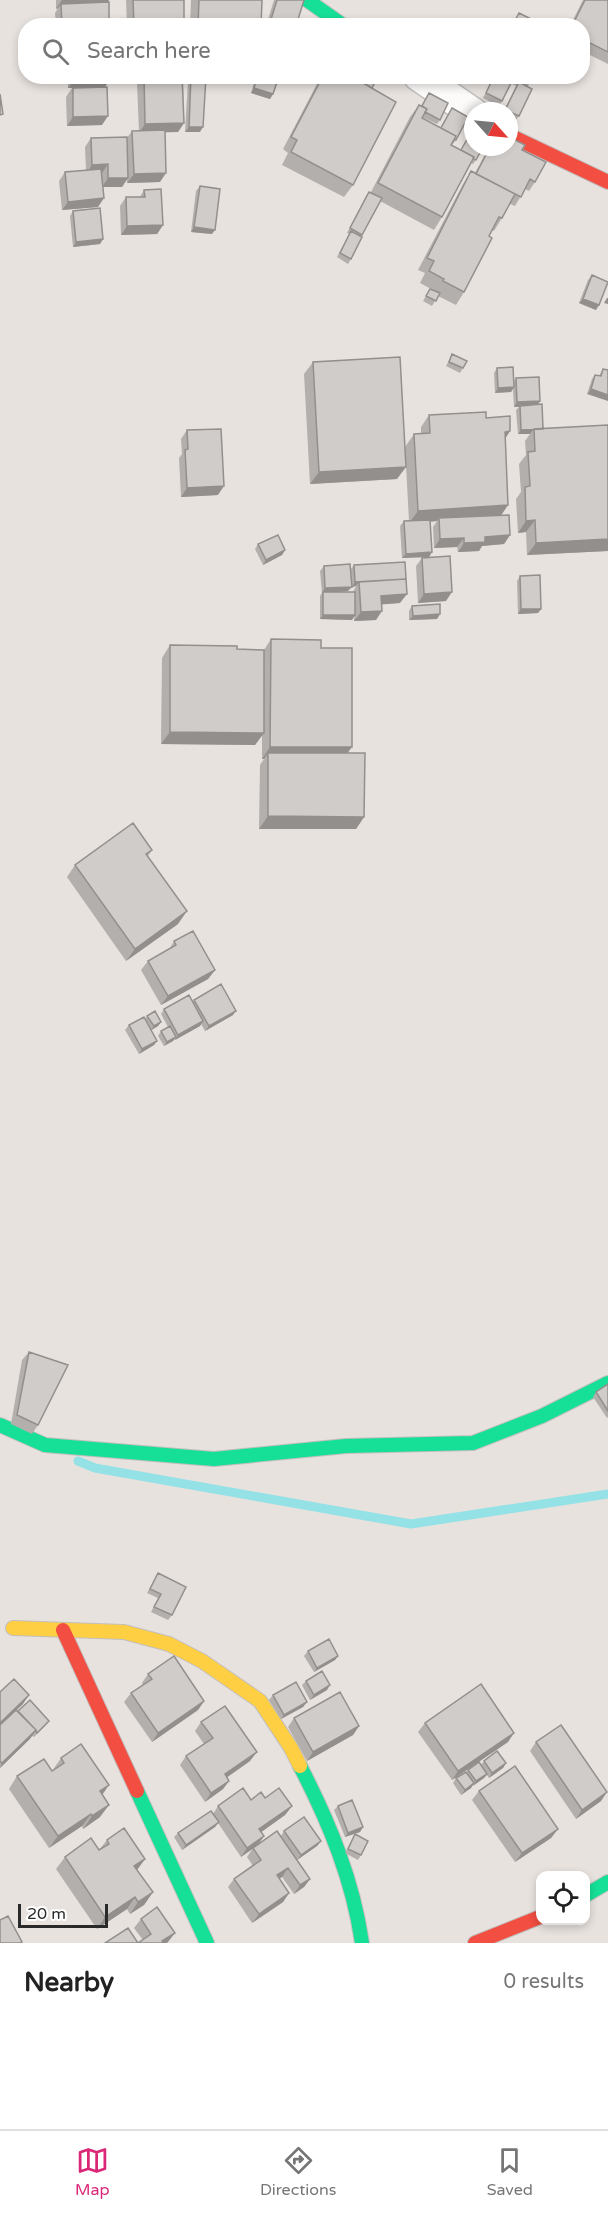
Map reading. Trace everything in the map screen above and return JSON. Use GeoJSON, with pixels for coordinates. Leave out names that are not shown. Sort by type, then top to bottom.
{"type":"FeatureCollection","features":[{"type":"Feature","properties":{"kind":"street"},"geometry":{"type":"LineString","coordinates":[[307,0],[333,18]]}},
{"type":"Feature","properties":{"kind":"street"},"geometry":{"type":"LineString","coordinates":[[431,84],[464,107]]}},
{"type":"Feature","properties":{"kind":"street"},"geometry":{"type":"LineString","coordinates":[[518,139],[608,182]]}},
{"type":"Feature","properties":{"kind":"street"},"geometry":{"type":"LineString","coordinates":[[0,1425],[45,1445],[214,1459],[346,1446],[473,1443],[542,1416],[608,1383]]}},
{"type":"Feature","properties":{"kind":"street"},"geometry":{"type":"LineString","coordinates":[[13,1628],[124,1632],[169,1644],[202,1661],[260,1701],[291,1748],[335,1841],[359,1921],[362,1943]]}},
{"type":"Feature","properties":{"kind":"street"},"geometry":{"type":"LineString","coordinates":[[63,1630],[207,1943]]}},
{"type":"Feature","properties":{"kind":"street"},"geometry":{"type":"LineString","coordinates":[[590,1892],[608,1882]]}},
{"type":"Feature","properties":{"kind":"street"},"geometry":{"type":"LineString","coordinates":[[475,1943],[536,1919]]}},
{"type":"Feature","properties":{"kind":"building"},"geometry":{"type":"Polygon","coordinates":[[[133,0],[184,0],[184,18],[134,18],[133,0]]]}},
{"type":"Feature","properties":{"kind":"building"},"geometry":{"type":"Polygon","coordinates":[[[199,0],[262,0],[261,18],[198,18],[199,0]]]}},
{"type":"Feature","properties":{"kind":"building"},"geometry":{"type":"Polygon","coordinates":[[[277,0],[304,0],[298,18],[271,18],[277,0]]]}},
{"type":"Feature","properties":{"kind":"building"},"geometry":{"type":"Polygon","coordinates":[[[585,0],[608,0],[608,52],[590,43],[590,18],[576,18],[585,0]]]}},
{"type":"Feature","properties":{"kind":"building"},"geometry":{"type":"Polygon","coordinates":[[[109,2],[109,18],[62,18],[61,4],[109,2]]]}},
{"type":"Feature","properties":{"kind":"building"},"geometry":{"type":"Polygon","coordinates":[[[519,13],[529,18],[516,18],[519,13]]]}},
{"type":"Feature","properties":{"kind":"building"},"geometry":{"type":"Polygon","coordinates":[[[144,84],[182,84],[184,123],[145,124],[144,84]]]}},
{"type":"Feature","properties":{"kind":"building"},"geometry":{"type":"Polygon","coordinates":[[[191,84],[206,84],[203,127],[189,127],[191,84]]]}},
{"type":"Feature","properties":{"kind":"building"},"geometry":{"type":"Polygon","coordinates":[[[255,84],[276,84],[273,94],[254,88],[255,84]]]}},
{"type":"Feature","properties":{"kind":"building"},"geometry":{"type":"Polygon","coordinates":[[[319,84],[365,84],[396,102],[353,185],[291,152],[297,140],[291,137],[319,84]]]}},
{"type":"Feature","properties":{"kind":"building"},"geometry":{"type":"Polygon","coordinates":[[[490,84],[510,84],[502,101],[486,93],[490,84]]]}},
{"type":"Feature","properties":{"kind":"building"},"geometry":{"type":"Polygon","coordinates":[[[518,84],[523,84],[532,89],[519,116],[518,102],[509,102],[518,84]]]}},
{"type":"Feature","properties":{"kind":"building"},"geometry":{"type":"Polygon","coordinates":[[[107,87],[108,116],[73,117],[73,88],[107,87]]]}},
{"type":"Feature","properties":{"kind":"building"},"geometry":{"type":"Polygon","coordinates":[[[429,93],[448,103],[440,120],[425,112],[427,109],[422,106],[429,93]]]}},
{"type":"Feature","properties":{"kind":"building"},"geometry":{"type":"Polygon","coordinates":[[[0,94],[3,114],[0,115],[0,94]]]}},
{"type":"Feature","properties":{"kind":"building"},"geometry":{"type":"Polygon","coordinates":[[[419,105],[427,109],[422,118],[456,136],[451,145],[464,152],[464,156],[474,157],[442,217],[378,183],[419,105]]]}},
{"type":"Feature","properties":{"kind":"building"},"geometry":{"type":"Polygon","coordinates":[[[452,108],[464,115],[464,125],[456,140],[454,140],[456,136],[441,128],[452,108]]]}},
{"type":"Feature","properties":{"kind":"building"},"geometry":{"type":"Polygon","coordinates":[[[165,130],[166,173],[134,174],[132,131],[165,130]]]}},
{"type":"Feature","properties":{"kind":"building"},"geometry":{"type":"Polygon","coordinates":[[[127,137],[128,178],[108,178],[108,164],[92,165],[91,138],[127,137]]]}},
{"type":"Feature","properties":{"kind":"building"},"geometry":{"type":"Polygon","coordinates":[[[518,142],[525,145],[522,150],[546,162],[535,182],[530,179],[521,197],[476,174],[485,156],[518,156],[518,142]]]}},
{"type":"Feature","properties":{"kind":"building"},"geometry":{"type":"Polygon","coordinates":[[[101,169],[104,198],[68,202],[65,172],[101,169]]]}},
{"type":"Feature","properties":{"kind":"building"},"geometry":{"type":"Polygon","coordinates":[[[471,171],[515,194],[489,236],[492,238],[464,292],[429,271],[434,261],[427,258],[471,171]]]}},
{"type":"Feature","properties":{"kind":"building"},"geometry":{"type":"Polygon","coordinates":[[[200,186],[220,189],[215,230],[194,227],[200,186]]]}},
{"type":"Feature","properties":{"kind":"building"},"geometry":{"type":"Polygon","coordinates":[[[161,189],[163,225],[127,226],[126,197],[145,197],[144,190],[161,189]]]}},
{"type":"Feature","properties":{"kind":"building"},"geometry":{"type":"Polygon","coordinates":[[[369,192],[382,198],[362,235],[350,228],[369,192]]]}},
{"type":"Feature","properties":{"kind":"building"},"geometry":{"type":"Polygon","coordinates":[[[100,208],[103,239],[76,242],[73,211],[100,208]]]}},
{"type":"Feature","properties":{"kind":"building"},"geometry":{"type":"Polygon","coordinates":[[[351,231],[362,237],[351,259],[340,253],[351,231]]]}},
{"type":"Feature","properties":{"kind":"building"},"geometry":{"type":"Polygon","coordinates":[[[592,275],[608,282],[599,305],[583,299],[592,275]]]}},
{"type":"Feature","properties":{"kind":"building"},"geometry":{"type":"Polygon","coordinates":[[[430,289],[440,293],[436,301],[426,296],[430,289]]]}},
{"type":"Feature","properties":{"kind":"building"},"geometry":{"type":"Polygon","coordinates":[[[452,354],[467,361],[463,368],[449,362],[452,354]]]}},
{"type":"Feature","properties":{"kind":"building"},"geometry":{"type":"Polygon","coordinates":[[[400,357],[406,467],[319,472],[313,362],[400,357]]]}},
{"type":"Feature","properties":{"kind":"building"},"geometry":{"type":"Polygon","coordinates":[[[513,367],[514,387],[498,388],[497,368],[513,367]]]}},
{"type":"Feature","properties":{"kind":"building"},"geometry":{"type":"Polygon","coordinates":[[[603,369],[608,370],[608,395],[591,389],[595,375],[601,376],[603,369]]]}},
{"type":"Feature","properties":{"kind":"building"},"geometry":{"type":"Polygon","coordinates":[[[539,377],[540,401],[517,402],[516,378],[539,377]]]}},
{"type":"Feature","properties":{"kind":"building"},"geometry":{"type":"Polygon","coordinates":[[[542,404],[543,429],[521,430],[520,406],[542,404]]]}},
{"type":"Feature","properties":{"kind":"building"},"geometry":{"type":"Polygon","coordinates":[[[486,412],[486,418],[510,416],[510,431],[505,432],[508,505],[418,511],[414,434],[430,433],[429,415],[486,412]]]}},
{"type":"Feature","properties":{"kind":"building"},"geometry":{"type":"Polygon","coordinates":[[[608,425],[608,539],[536,543],[535,520],[526,521],[525,487],[530,486],[528,452],[535,451],[534,429],[608,425]]]}},
{"type":"Feature","properties":{"kind":"building"},"geometry":{"type":"Polygon","coordinates":[[[221,429],[224,486],[187,488],[185,450],[188,449],[187,430],[221,429]]]}},
{"type":"Feature","properties":{"kind":"building"},"geometry":{"type":"Polygon","coordinates":[[[509,515],[510,535],[485,537],[485,542],[464,543],[464,538],[440,539],[439,518],[509,515]]]}},
{"type":"Feature","properties":{"kind":"building"},"geometry":{"type":"Polygon","coordinates":[[[430,520],[432,552],[406,554],[404,521],[430,520]]]}},
{"type":"Feature","properties":{"kind":"building"},"geometry":{"type":"Polygon","coordinates":[[[278,535],[285,550],[266,560],[258,544],[278,535]]]}},
{"type":"Feature","properties":{"kind":"building"},"geometry":{"type":"Polygon","coordinates":[[[450,556],[452,592],[424,594],[422,558],[450,556]]]}},
{"type":"Feature","properties":{"kind":"building"},"geometry":{"type":"Polygon","coordinates":[[[405,562],[406,579],[355,582],[354,565],[405,562]]]}},
{"type":"Feature","properties":{"kind":"building"},"geometry":{"type":"Polygon","coordinates":[[[350,564],[352,587],[325,588],[324,566],[350,564]]]}},
{"type":"Feature","properties":{"kind":"building"},"geometry":{"type":"Polygon","coordinates":[[[540,575],[541,609],[521,609],[520,576],[540,575]]]}},
{"type":"Feature","properties":{"kind":"building"},"geometry":{"type":"Polygon","coordinates":[[[406,579],[407,594],[381,596],[382,611],[361,612],[359,582],[406,579]]]}},
{"type":"Feature","properties":{"kind":"building"},"geometry":{"type":"Polygon","coordinates":[[[323,592],[355,592],[355,615],[323,615],[323,592]]]}},
{"type":"Feature","properties":{"kind":"building"},"geometry":{"type":"Polygon","coordinates":[[[440,604],[440,614],[413,616],[412,606],[440,604]]]}},
{"type":"Feature","properties":{"kind":"building"},"geometry":{"type":"Polygon","coordinates":[[[271,639],[321,640],[321,648],[352,648],[352,747],[270,747],[271,639]]]}},
{"type":"Feature","properties":{"kind":"building"},"geometry":{"type":"Polygon","coordinates":[[[170,645],[237,646],[237,649],[264,650],[264,733],[170,732],[170,645]]]}},
{"type":"Feature","properties":{"kind":"building"},"geometry":{"type":"Polygon","coordinates":[[[268,753],[365,753],[364,817],[268,816],[268,753]]]}},
{"type":"Feature","properties":{"kind":"building"},"geometry":{"type":"Polygon","coordinates":[[[133,823],[152,850],[146,854],[187,911],[135,949],[75,865],[133,823]]]}},
{"type":"Feature","properties":{"kind":"building"},"geometry":{"type":"Polygon","coordinates":[[[193,931],[215,970],[168,996],[148,961],[176,945],[174,941],[193,931]]]}},
{"type":"Feature","properties":{"kind":"building"},"geometry":{"type":"Polygon","coordinates":[[[221,984],[236,1011],[209,1026],[194,1000],[221,984]]]}},
{"type":"Feature","properties":{"kind":"building"},"geometry":{"type":"Polygon","coordinates":[[[189,995],[203,1021],[178,1035],[164,1009],[189,995]]]}},
{"type":"Feature","properties":{"kind":"building"},"geometry":{"type":"Polygon","coordinates":[[[155,1011],[161,1022],[154,1026],[147,1016],[155,1011]]]}},
{"type":"Feature","properties":{"kind":"building"},"geometry":{"type":"Polygon","coordinates":[[[144,1017],[157,1041],[142,1049],[129,1025],[144,1017]]]}},
{"type":"Feature","properties":{"kind":"building"},"geometry":{"type":"Polygon","coordinates":[[[170,1026],[176,1037],[167,1042],[161,1031],[170,1026]]]}},
{"type":"Feature","properties":{"kind":"building"},"geometry":{"type":"Polygon","coordinates":[[[29,1352],[68,1365],[38,1425],[17,1415],[29,1352]]]}},
{"type":"Feature","properties":{"kind":"building"},"geometry":{"type":"Polygon","coordinates":[[[608,1384],[608,1411],[596,1392],[608,1384]]]}},
{"type":"Feature","properties":{"kind":"building"},"geometry":{"type":"Polygon","coordinates":[[[158,1573],[186,1587],[172,1615],[154,1607],[161,1594],[150,1589],[158,1573]]]}},
{"type":"Feature","properties":{"kind":"building"},"geometry":{"type":"Polygon","coordinates":[[[329,1639],[338,1656],[317,1668],[308,1651],[329,1639]]]}},
{"type":"Feature","properties":{"kind":"building"},"geometry":{"type":"Polygon","coordinates":[[[174,1656],[204,1701],[158,1733],[131,1693],[152,1679],[148,1674],[174,1656]]]}},
{"type":"Feature","properties":{"kind":"building"},"geometry":{"type":"Polygon","coordinates":[[[322,1671],[330,1685],[314,1695],[306,1681],[322,1671]]]}},
{"type":"Feature","properties":{"kind":"building"},"geometry":{"type":"Polygon","coordinates":[[[14,1679],[29,1695],[0,1723],[0,1692],[14,1679]]]}},
{"type":"Feature","properties":{"kind":"building"},"geometry":{"type":"Polygon","coordinates":[[[296,1682],[307,1702],[284,1715],[273,1695],[296,1682]]]}},
{"type":"Feature","properties":{"kind":"building"},"geometry":{"type":"Polygon","coordinates":[[[481,1684],[514,1733],[458,1771],[425,1723],[481,1684]]]}},
{"type":"Feature","properties":{"kind":"building"},"geometry":{"type":"Polygon","coordinates":[[[340,1692],[359,1726],[313,1752],[294,1718],[340,1692]]]}},
{"type":"Feature","properties":{"kind":"building"},"geometry":{"type":"Polygon","coordinates":[[[30,1700],[49,1721],[37,1733],[18,1711],[30,1700]]]}},
{"type":"Feature","properties":{"kind":"building"},"geometry":{"type":"Polygon","coordinates":[[[225,1706],[257,1752],[225,1774],[229,1781],[211,1793],[186,1756],[213,1738],[201,1722],[225,1706]]]}},
{"type":"Feature","properties":{"kind":"building"},"geometry":{"type":"Polygon","coordinates":[[[16,1710],[36,1730],[2,1763],[0,1761],[0,1725],[16,1710]]]}},
{"type":"Feature","properties":{"kind":"building"},"geometry":{"type":"Polygon","coordinates":[[[561,1725],[607,1792],[582,1810],[536,1742],[561,1725]]]}},
{"type":"Feature","properties":{"kind":"building"},"geometry":{"type":"Polygon","coordinates":[[[81,1744],[109,1785],[100,1791],[109,1805],[58,1836],[17,1776],[44,1759],[52,1771],[64,1763],[61,1758],[81,1744]]]}},
{"type":"Feature","properties":{"kind":"building"},"geometry":{"type":"Polygon","coordinates":[[[497,1751],[506,1763],[492,1773],[484,1761],[497,1751]]]}},
{"type":"Feature","properties":{"kind":"building"},"geometry":{"type":"Polygon","coordinates":[[[479,1762],[487,1774],[476,1781],[468,1770],[479,1762]]]}},
{"type":"Feature","properties":{"kind":"building"},"geometry":{"type":"Polygon","coordinates":[[[515,1766],[558,1829],[522,1853],[479,1791],[515,1766]]]}},
{"type":"Feature","properties":{"kind":"building"},"geometry":{"type":"Polygon","coordinates":[[[466,1772],[474,1783],[465,1790],[456,1778],[466,1772]]]}},
{"type":"Feature","properties":{"kind":"building"},"geometry":{"type":"Polygon","coordinates":[[[243,1788],[251,1800],[261,1792],[265,1798],[279,1788],[292,1806],[259,1829],[264,1836],[247,1848],[218,1806],[243,1788]]]}},
{"type":"Feature","properties":{"kind":"building"},"geometry":{"type":"Polygon","coordinates":[[[352,1800],[363,1827],[348,1833],[338,1806],[352,1800]]]}},
{"type":"Feature","properties":{"kind":"building"},"geometry":{"type":"Polygon","coordinates":[[[211,1811],[219,1822],[186,1845],[178,1833],[211,1811]]]}},
{"type":"Feature","properties":{"kind":"building"},"geometry":{"type":"Polygon","coordinates":[[[304,1817],[321,1841],[301,1855],[284,1831],[304,1817]]]}},
{"type":"Feature","properties":{"kind":"building"},"geometry":{"type":"Polygon","coordinates":[[[124,1828],[145,1859],[134,1866],[153,1892],[138,1902],[135,1897],[105,1917],[65,1857],[91,1838],[99,1850],[109,1844],[107,1840],[124,1828]]]}},
{"type":"Feature","properties":{"kind":"building"},"geometry":{"type":"Polygon","coordinates":[[[277,1831],[310,1879],[300,1885],[288,1868],[277,1875],[289,1893],[259,1914],[234,1879],[261,1860],[253,1848],[277,1831]]]}},
{"type":"Feature","properties":{"kind":"building"},"geometry":{"type":"Polygon","coordinates":[[[355,1834],[368,1841],[361,1855],[348,1849],[355,1834]]]}},
{"type":"Feature","properties":{"kind":"building"},"geometry":{"type":"Polygon","coordinates":[[[157,1907],[175,1933],[162,1941],[164,1943],[138,1943],[151,1934],[141,1919],[157,1907]]]}},
{"type":"Feature","properties":{"kind":"building"},"geometry":{"type":"Polygon","coordinates":[[[8,1916],[22,1942],[20,1943],[0,1943],[0,1920],[8,1916]]]}},
{"type":"Feature","properties":{"kind":"building"},"geometry":{"type":"Polygon","coordinates":[[[128,1928],[138,1943],[105,1943],[128,1928]]]}},
{"type":"Feature","properties":{"kind":"waterway"},"geometry":{"type":"LineString","coordinates":[[78,1461],[95,1468],[411,1524],[608,1494]]}},
{"type":"Feature","properties":{"kind":"traffic: fast"},"geometry":{"type":"LineString","coordinates":[[307,0],[333,18]]}},
{"type":"Feature","properties":{"kind":"traffic: fast"},"geometry":{"type":"LineString","coordinates":[[0,1425],[45,1445],[214,1459],[346,1446],[473,1443],[542,1416],[608,1383]]}},
{"type":"Feature","properties":{"kind":"traffic: fast"},"geometry":{"type":"LineString","coordinates":[[300,1766],[321,1808],[346,1874],[362,1943]]}},
{"type":"Feature","properties":{"kind":"traffic: fast"},"geometry":{"type":"LineString","coordinates":[[137,1791],[207,1943]]}},
{"type":"Feature","properties":{"kind":"traffic: fast"},"geometry":{"type":"LineString","coordinates":[[590,1893],[608,1882]]}},
{"type":"Feature","properties":{"kind":"traffic: slow"},"geometry":{"type":"LineString","coordinates":[[13,1628],[124,1632],[169,1644],[202,1661],[260,1701],[300,1766]]}},
{"type":"Feature","properties":{"kind":"traffic: jam"},"geometry":{"type":"LineString","coordinates":[[518,139],[608,182]]}},
{"type":"Feature","properties":{"kind":"traffic: jam"},"geometry":{"type":"LineString","coordinates":[[63,1630],[137,1791]]}},
{"type":"Feature","properties":{"kind":"traffic: jam"},"geometry":{"type":"LineString","coordinates":[[475,1943],[536,1919]]}}]}
